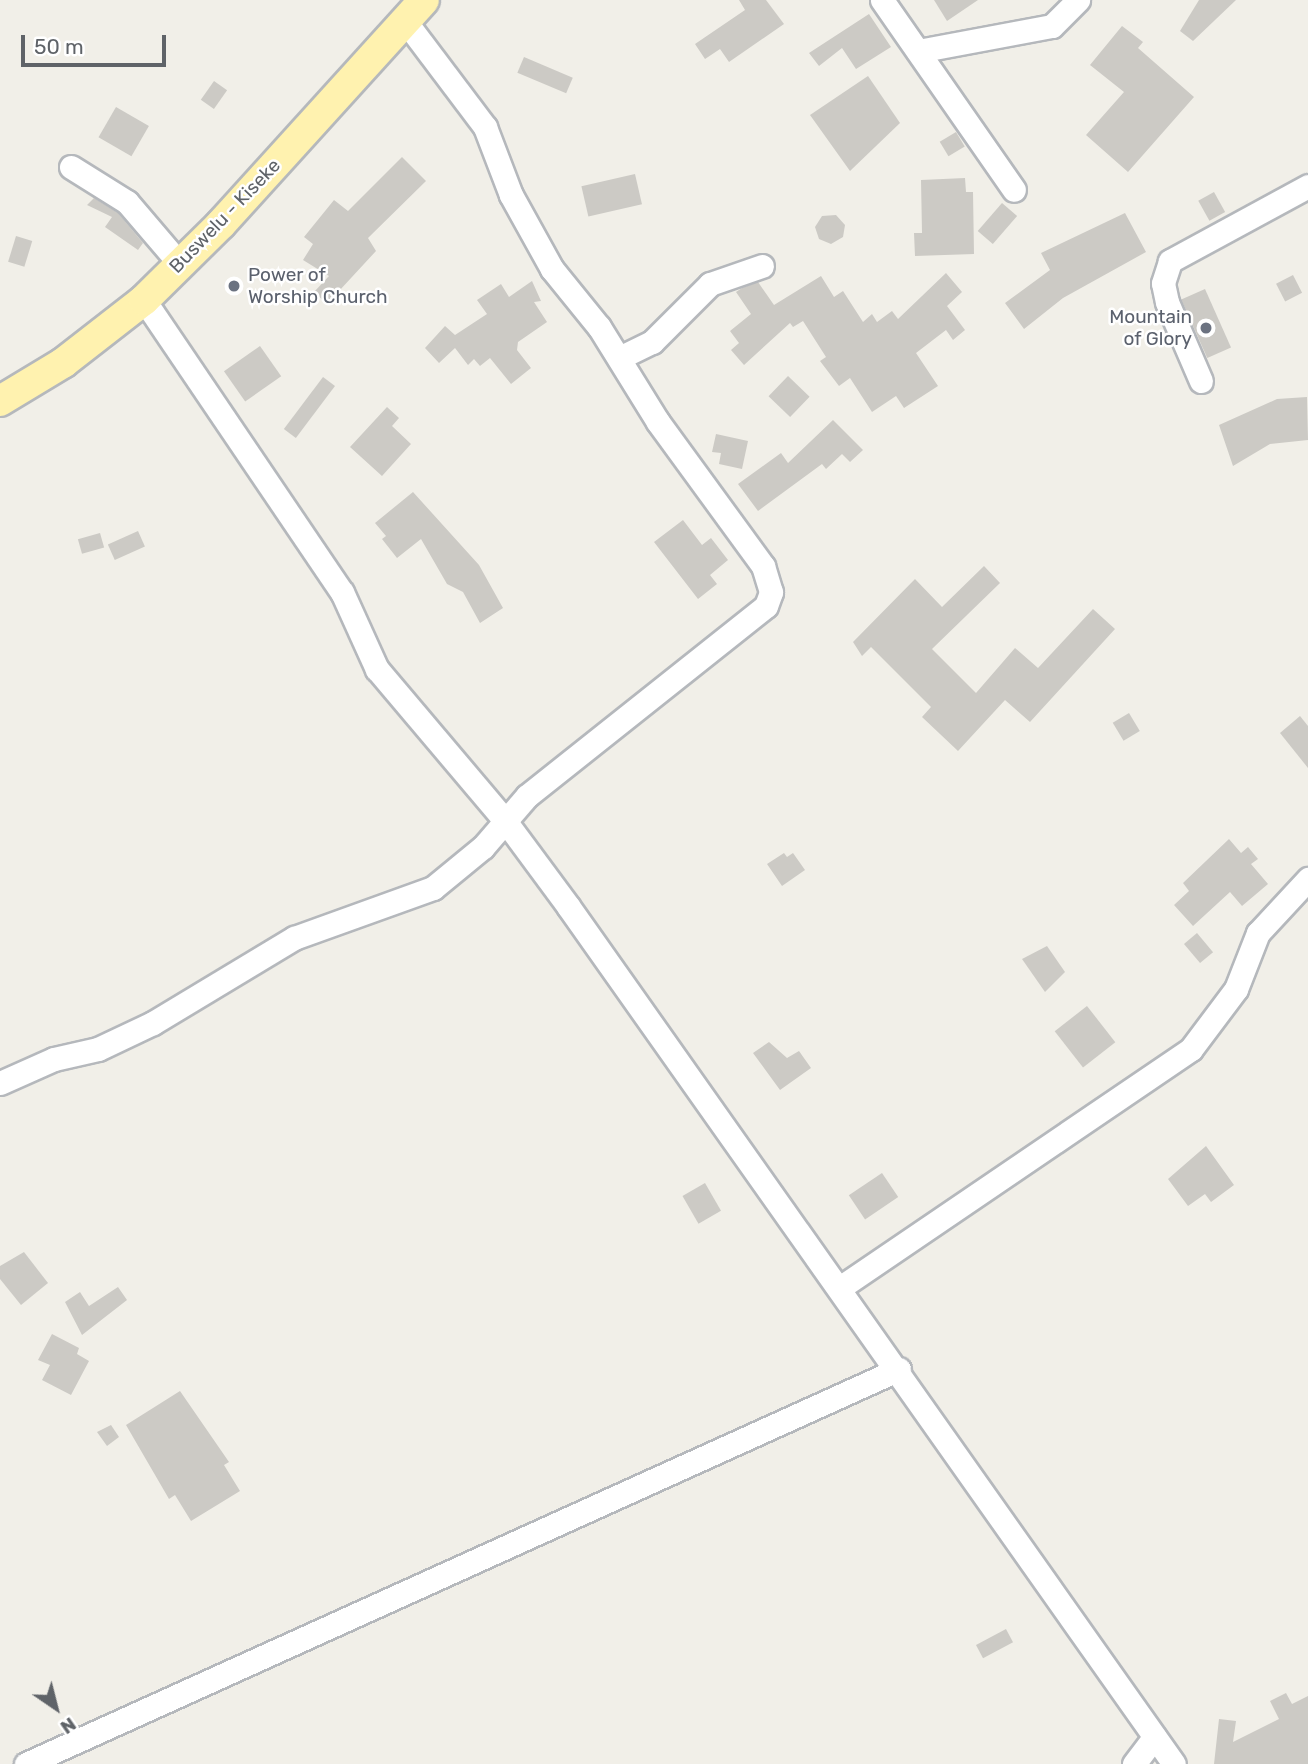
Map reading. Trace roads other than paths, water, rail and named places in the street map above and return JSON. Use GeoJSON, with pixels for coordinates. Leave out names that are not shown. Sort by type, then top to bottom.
{"type":"FeatureCollection","features":[{"type":"Feature","properties":{"kind":"main road","name":"Buswelu - Kiseke"},"geometry":{"type":"LineString","coordinates":[[0,401],[63,363],[144,300],[414,11]]}},
{"type":"Feature","properties":{"kind":"street"},"geometry":{"type":"LineString","coordinates":[[883,0],[1014,190]]}},
{"type":"Feature","properties":{"kind":"street"},"geometry":{"type":"LineString","coordinates":[[918,51],[1052,26],[1078,0]]}},
{"type":"Feature","properties":{"kind":"street"},"geometry":{"type":"LineString","coordinates":[[0,1083],[54,1059],[98,1049],[153,1023],[294,938],[433,888],[482,847],[503,818],[766,606],[771,592],[745,538],[658,422],[619,359],[533,239],[494,145],[414,11]]}},
{"type":"Feature","properties":{"kind":"street"},"geometry":{"type":"LineString","coordinates":[[71,167],[127,202],[180,264]]}},
{"type":"Feature","properties":{"kind":"street"},"geometry":{"type":"LineString","coordinates":[[1200,382],[1167,302],[1163,283],[1170,261],[1308,186]]}},
{"type":"Feature","properties":{"kind":"street"},"geometry":{"type":"LineString","coordinates":[[619,359],[652,342],[710,284],[762,266]]}},
{"type":"Feature","properties":{"kind":"street"},"geometry":{"type":"LineString","coordinates":[[144,300],[342,592],[377,669],[503,818],[841,1287],[1174,1764]]}},
{"type":"Feature","properties":{"kind":"street"},"geometry":{"type":"LineString","coordinates":[[841,1287],[1191,1049],[1236,989],[1258,933],[1308,879]]}},
{"type":"Feature","properties":{"kind":"street"},"geometry":{"type":"LineString","coordinates":[[26,1764],[899,1369]]}},
{"type":"Feature","properties":{"kind":"street"},"geometry":{"type":"LineString","coordinates":[[1134,1764],[1154,1737]]}},
{"type":"Feature","properties":{"kind":"street"},"geometry":{"type":"LineString","coordinates":[[75,1764],[88,1738]]}},
{"type":"Feature","properties":{"kind":"place","name":"Power of Worship Church"},"geometry":{"type":"Point","coordinates":[234,286]}},
{"type":"Feature","properties":{"kind":"place","name":"Mountain of Glory"},"geometry":{"type":"Point","coordinates":[1206,328]}}]}
